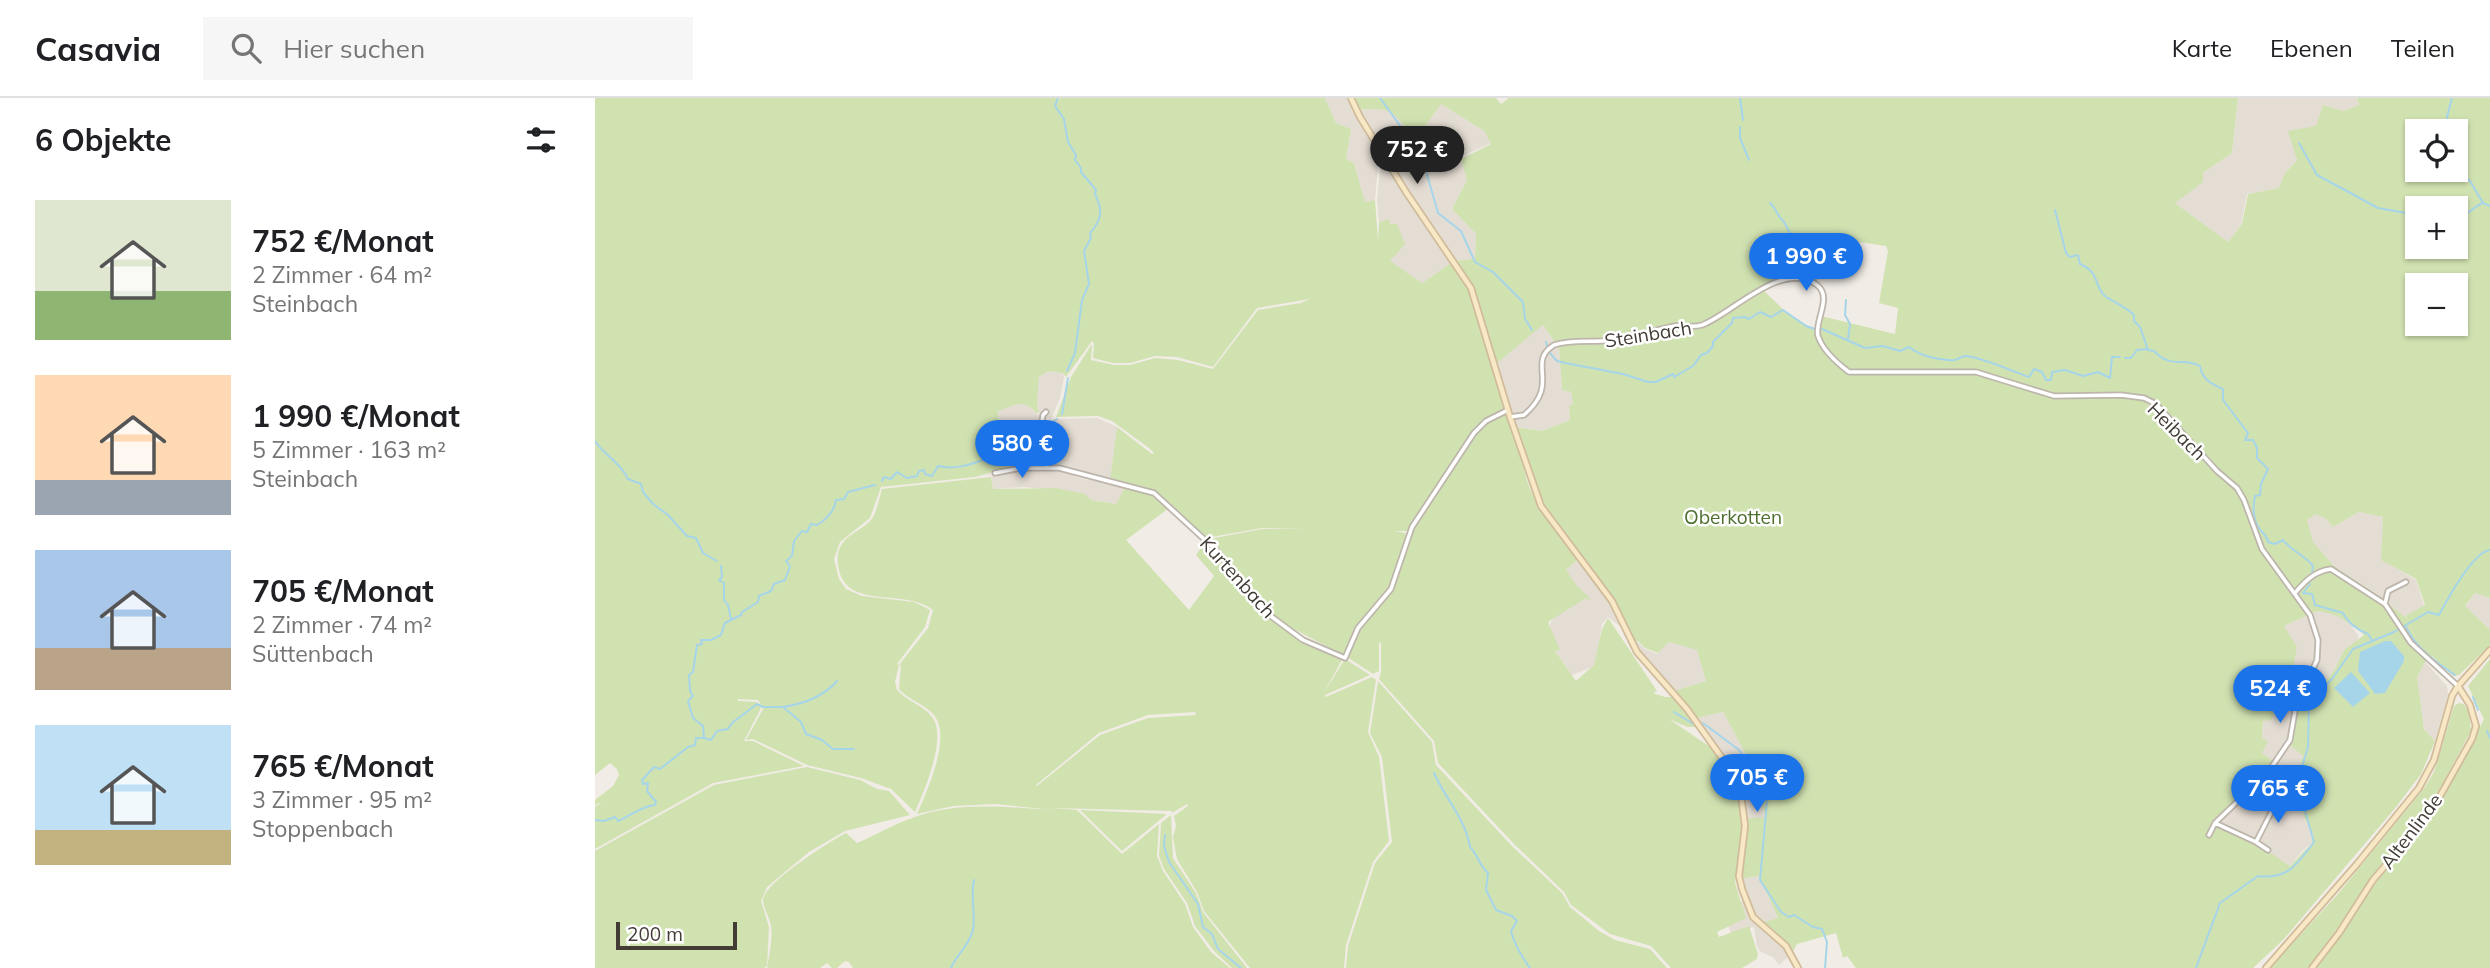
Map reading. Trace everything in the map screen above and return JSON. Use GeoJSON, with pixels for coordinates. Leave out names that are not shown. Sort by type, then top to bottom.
{"type":"FeatureCollection","features":[{"type":"Feature","properties":{"kind":"street"},"geometry":{"type":"LineString","coordinates":[[1351,98],[1406,192],[1471,288],[1510,417],[1541,506],[1614,604],[1640,656],[1687,709],[1728,764],[1737,781],[1744,814],[1745,839],[1739,876],[1742,889],[1753,916],[1786,946],[1798,968]]}},
{"type":"Feature","properties":{"kind":"street","name":"Steinbach"},"geometry":{"type":"LineString","coordinates":[[1510,417],[1524,415],[1538,399],[1542,387],[1540,363],[1546,351],[1554,345],[1623,339],[1679,326],[1699,326],[1772,283],[1802,279],[1820,288],[1822,316],[1817,332]]}},
{"type":"Feature","properties":{"kind":"street","name":"Heibach"},"geometry":{"type":"LineString","coordinates":[[1817,332],[1828,352],[1849,372],[1976,372],[2054,396],[2121,395],[2144,398],[2156,404],[2217,471],[2237,488],[2262,549],[2295,593]]}},
{"type":"Feature","properties":{"kind":"street","name":"Kurtenbach"},"geometry":{"type":"LineString","coordinates":[[995,473],[1021,468],[1059,468],[1154,493],[1217,551],[1268,614],[1303,640],[1345,658],[1358,628],[1391,589],[1412,527],[1474,433],[1486,421],[1508,410]]}},
{"type":"Feature","properties":{"kind":"street"},"geometry":{"type":"LineString","coordinates":[[1046,411],[1038,447],[1047,467]]}},
{"type":"Feature","properties":{"kind":"street"},"geometry":{"type":"LineString","coordinates":[[2209,835],[2215,823],[2269,771],[2290,740],[2296,705],[2318,652],[2318,640],[2310,615],[2295,593],[2306,580],[2331,569],[2385,604],[2411,643],[2458,686]]}},
{"type":"Feature","properties":{"kind":"street"},"geometry":{"type":"LineString","coordinates":[[2385,604],[2388,591],[2406,583]]}},
{"type":"Feature","properties":{"kind":"street"},"geometry":{"type":"LineString","coordinates":[[2266,968],[2336,889],[2419,788],[2434,760],[2447,713],[2458,686],[2490,650]]}},
{"type":"Feature","properties":{"kind":"street","name":"Altenlinde"},"geometry":{"type":"LineString","coordinates":[[2312,968],[2339,933],[2373,880],[2416,830],[2440,796],[2472,739],[2476,726],[2470,705],[2458,686]]}},
{"type":"Feature","properties":{"kind":"street"},"geometry":{"type":"LineString","coordinates":[[2256,842],[2279,797]]}},
{"type":"Feature","properties":{"kind":"street"},"geometry":{"type":"LineString","coordinates":[[2215,823],[2268,850]]}},
{"type":"Feature","properties":{"kind":"shaded area"},"geometry":{"type":"Polygon","coordinates":[[[1325,98],[1349,98],[1379,152],[1375,200],[1365,203],[1354,163],[1346,160],[1351,129],[1336,123],[1325,98]]]}},
{"type":"Feature","properties":{"kind":"shaded area"},"geometry":{"type":"Polygon","coordinates":[[[2238,98],[2357,98],[2359,105],[2316,126],[2297,159],[2285,173],[2279,188],[2247,194],[2241,225],[2228,242],[2175,203],[2202,182],[2203,173],[2232,153],[2238,98]]]}},
{"type":"Feature","properties":{"kind":"shaded area"},"geometry":{"type":"Polygon","coordinates":[[[1441,104],[1484,131],[1491,143],[1461,157],[1467,180],[1452,209],[1476,234],[1475,259],[1454,261],[1422,283],[1389,261],[1390,224],[1388,220],[1379,222],[1377,200],[1381,157],[1426,227],[1450,257],[1358,110],[1375,108],[1394,113],[1441,104]]]}},
{"type":"Feature","properties":{"kind":"shaded area"},"geometry":{"type":"Polygon","coordinates":[[[1542,324],[1559,348],[1562,390],[1571,392],[1573,404],[1569,406],[1570,420],[1542,431],[1513,427],[1496,364],[1542,324]]]}},
{"type":"Feature","properties":{"kind":"shaded area"},"geometry":{"type":"Polygon","coordinates":[[[1048,371],[1063,373],[1064,378],[1060,398],[1051,419],[1041,417],[1040,432],[1003,427],[999,429],[998,410],[1021,403],[1027,404],[1040,416],[1037,406],[1039,377],[1048,371]]]}},
{"type":"Feature","properties":{"kind":"shaded area"},"geometry":{"type":"Polygon","coordinates":[[[1097,418],[1117,427],[1110,480],[1076,475],[1065,469],[1018,469],[983,476],[1014,466],[1018,459],[1038,454],[1038,441],[1053,419],[1097,418]]]}},
{"type":"Feature","properties":{"kind":"shaded area"},"geometry":{"type":"Polygon","coordinates":[[[1046,468],[1088,480],[1111,482],[1124,489],[1116,504],[1055,490],[1023,487],[993,489],[991,477],[1046,468]]]}},
{"type":"Feature","properties":{"kind":"shaded area"},"geometry":{"type":"Polygon","coordinates":[[[2359,512],[2383,517],[2382,560],[2416,580],[2424,606],[2403,617],[2379,596],[2334,566],[2313,542],[2306,520],[2316,514],[2325,518],[2333,527],[2359,512]]]}},
{"type":"Feature","properties":{"kind":"shaded area"},"geometry":{"type":"Polygon","coordinates":[[[1579,560],[1614,608],[1625,630],[1608,617],[1602,624],[1595,666],[1572,675],[1557,654],[1549,628],[1554,614],[1569,610],[1570,605],[1560,584],[1567,569],[1579,560]]]}},
{"type":"Feature","properties":{"kind":"shaded area"},"geometry":{"type":"Polygon","coordinates":[[[2475,593],[2490,598],[2490,630],[2465,607],[2475,593]]]}},
{"type":"Feature","properties":{"kind":"shaded area"},"geometry":{"type":"Polygon","coordinates":[[[2317,611],[2327,612],[2348,621],[2358,635],[2358,641],[2344,650],[2335,669],[2319,690],[2310,684],[2301,699],[2298,719],[2303,756],[2295,780],[2304,818],[2313,832],[2312,843],[2290,866],[2215,823],[2274,763],[2261,753],[2263,720],[2272,720],[2281,688],[2294,663],[2284,626],[2317,611]]]}},
{"type":"Feature","properties":{"kind":"shaded area"},"geometry":{"type":"Polygon","coordinates":[[[1637,641],[1645,649],[1657,654],[1669,642],[1697,649],[1706,681],[1674,691],[1632,643],[1637,641]]]}},
{"type":"Feature","properties":{"kind":"shaded area"},"geometry":{"type":"Polygon","coordinates":[[[2425,662],[2447,686],[2448,694],[2435,741],[2424,729],[2417,677],[2425,662]]]}},
{"type":"Feature","properties":{"kind":"shaded area"},"geometry":{"type":"Polygon","coordinates":[[[1723,712],[1755,771],[1765,818],[1745,819],[1737,776],[1696,718],[1723,712]]]}},
{"type":"Feature","properties":{"kind":"shaded area"},"geometry":{"type":"Polygon","coordinates":[[[1759,876],[1778,918],[1783,944],[1791,954],[1779,965],[1773,957],[1761,952],[1757,947],[1754,927],[1731,934],[1727,921],[1745,897],[1740,879],[1759,876]]]}},
{"type":"Feature","properties":{"kind":"green space","name":"Oberkotten"},"geometry":{"type":"Polygon","coordinates":[[[595,98],[1059,98],[1059,101],[1060,98],[1325,98],[1336,123],[1351,129],[1346,159],[1354,163],[1365,202],[1375,200],[1378,241],[1379,222],[1389,219],[1390,224],[1397,224],[1405,244],[1390,261],[1422,283],[1454,261],[1475,259],[1476,234],[1452,209],[1467,180],[1461,159],[1491,144],[1484,131],[1441,104],[1415,140],[1392,114],[1379,109],[1358,110],[1353,98],[1496,98],[1501,104],[1509,98],[2238,98],[2232,153],[2203,173],[2203,182],[2175,203],[2228,242],[2242,224],[2248,194],[2279,188],[2285,173],[2297,160],[2288,131],[2316,126],[2323,105],[2343,111],[2359,105],[2357,98],[2490,98],[2490,598],[2475,593],[2465,606],[2490,630],[2490,645],[2459,675],[2453,676],[2432,656],[2425,662],[2417,677],[2424,729],[2435,741],[2421,774],[2283,940],[2253,968],[1856,968],[1847,956],[1843,958],[1836,933],[1797,944],[1792,953],[1761,923],[1778,918],[1759,876],[1740,879],[1746,838],[1745,819],[1765,817],[1755,771],[1723,712],[1696,718],[1674,691],[1706,681],[1697,650],[1669,642],[1658,653],[1645,648],[1638,641],[1632,643],[1617,607],[1545,510],[1523,457],[1529,486],[1535,499],[1578,560],[1566,570],[1577,586],[1591,599],[1586,598],[1548,622],[1560,650],[1555,651],[1576,681],[1594,665],[1602,629],[1608,618],[1657,691],[1653,693],[1674,697],[1698,727],[1687,727],[1669,719],[1716,751],[1734,782],[1739,799],[1742,830],[1735,883],[1746,918],[1717,932],[1719,937],[1749,926],[1758,954],[1757,959],[1742,968],[1671,968],[1651,946],[1610,934],[1571,905],[1564,892],[1514,844],[1438,763],[1434,741],[1379,679],[1381,642],[1379,671],[1373,674],[1347,657],[1359,630],[1391,593],[1408,539],[1424,508],[1407,531],[1395,531],[1405,533],[1406,536],[1390,588],[1354,629],[1345,656],[1290,627],[1272,614],[1209,539],[1262,529],[1305,528],[1262,528],[1206,538],[1155,492],[1110,480],[1117,427],[1154,453],[1149,448],[1112,421],[1098,416],[1056,417],[1071,377],[1092,344],[1091,360],[1114,365],[1130,365],[1155,358],[1178,360],[1213,369],[1258,310],[1310,299],[1257,308],[1213,367],[1177,357],[1155,356],[1130,363],[1113,363],[1093,358],[1092,341],[1066,377],[1063,373],[1048,371],[1039,377],[1039,412],[1023,404],[998,411],[1002,459],[1012,459],[1036,449],[1036,454],[1018,459],[1014,466],[975,477],[881,487],[870,518],[840,542],[834,559],[839,579],[846,589],[862,596],[914,602],[930,610],[925,627],[897,664],[895,682],[897,690],[928,713],[936,726],[933,764],[915,812],[891,789],[861,778],[807,765],[753,739],[746,740],[763,709],[758,700],[738,699],[757,702],[761,708],[744,741],[753,741],[804,766],[713,783],[595,849],[595,807],[602,802],[595,805],[595,800],[613,786],[619,775],[610,763],[595,775],[595,98]],[[1796,240],[1805,279],[1775,283],[1762,289],[1786,312],[1816,331],[1821,316],[1895,334],[1898,308],[1879,303],[1888,251],[1886,246],[1852,241],[1851,245],[1796,240]],[[1483,320],[1514,427],[1542,431],[1570,420],[1569,406],[1573,404],[1571,392],[1562,390],[1559,348],[1543,325],[1496,364],[1483,320]],[[2359,512],[2333,527],[2325,518],[2316,514],[2307,520],[2313,542],[2334,566],[2409,620],[2405,616],[2425,605],[2416,579],[2381,560],[2383,517],[2359,512]],[[2317,611],[2284,626],[2297,647],[2294,663],[2281,688],[2272,720],[2263,721],[2262,738],[2268,741],[2262,753],[2275,763],[2216,823],[2250,839],[2290,866],[2312,843],[2313,832],[2304,818],[2295,780],[2303,756],[2290,745],[2301,699],[2310,684],[2319,690],[2335,669],[2344,650],[2364,635],[2342,619],[2317,611]]]}},
{"type":"Feature","properties":{"kind":"green space"},"geometry":{"type":"Polygon","coordinates":[[[991,477],[993,489],[1056,488],[1085,494],[1091,500],[1116,504],[1124,489],[1111,482],[1154,495],[1169,508],[1126,540],[1189,610],[1214,576],[1196,555],[1206,541],[1267,615],[1298,638],[1319,649],[1323,646],[1343,658],[1323,694],[1345,659],[1370,675],[1325,695],[1326,697],[1372,677],[1376,680],[1368,732],[1379,757],[1389,841],[1373,862],[1346,945],[1344,968],[1250,968],[1204,911],[1197,892],[1177,859],[1173,837],[1176,826],[1174,816],[1188,806],[1187,804],[1172,813],[1051,808],[1077,810],[1122,854],[1159,824],[1157,856],[1163,871],[1185,904],[1193,927],[1211,952],[1230,968],[853,968],[845,961],[837,968],[832,968],[827,963],[820,968],[767,968],[771,931],[763,903],[766,892],[799,863],[846,833],[857,843],[905,820],[963,807],[1052,810],[996,804],[953,806],[917,814],[936,764],[939,725],[926,707],[899,689],[901,665],[928,628],[933,610],[908,600],[854,590],[844,582],[837,557],[845,540],[873,517],[882,489],[991,477]],[[1196,712],[1148,715],[1099,733],[1036,785],[1100,735],[1148,718],[1195,715],[1196,712]]]}},
{"type":"Feature","properties":{"kind":"green space"},"geometry":{"type":"Polygon","coordinates":[[[2490,659],[2490,968],[2317,968],[2378,880],[2432,813],[2459,769],[2484,719],[2468,686],[2490,659]]]}},
{"type":"Feature","properties":{"kind":"green space"},"geometry":{"type":"Polygon","coordinates":[[[1378,681],[1432,742],[1436,765],[1512,846],[1562,893],[1570,907],[1599,931],[1615,940],[1650,949],[1667,968],[1346,968],[1348,946],[1375,863],[1392,842],[1382,757],[1370,733],[1378,681]]]}},
{"type":"Feature","properties":{"kind":"green space"},"geometry":{"type":"Polygon","coordinates":[[[2464,704],[2469,713],[2471,731],[2424,813],[2370,878],[2308,968],[2270,968],[2338,894],[2425,787],[2434,772],[2454,706],[2464,704]]]}},
{"type":"Feature","properties":{"kind":"green space"},"geometry":{"type":"Polygon","coordinates":[[[807,767],[860,780],[877,789],[889,791],[910,815],[845,831],[809,852],[767,887],[761,901],[769,927],[767,966],[595,968],[595,851],[714,785],[807,767]]]}},
{"type":"Feature","properties":{"kind":"green space"},"geometry":{"type":"Polygon","coordinates":[[[1080,810],[1167,814],[1122,851],[1080,810]]]}},
{"type":"Feature","properties":{"kind":"green space"},"geometry":{"type":"Polygon","coordinates":[[[1171,815],[1173,858],[1196,893],[1203,912],[1247,968],[1232,968],[1214,951],[1195,926],[1187,903],[1164,869],[1159,856],[1161,823],[1171,815]]]}},
{"type":"Feature","properties":{"kind":"water"},"geometry":{"type":"Polygon","coordinates":[[[2391,641],[2404,656],[2404,661],[2385,693],[2375,694],[2358,671],[2360,652],[2391,641]]]}},
{"type":"Feature","properties":{"kind":"water"},"geometry":{"type":"Polygon","coordinates":[[[2351,672],[2370,693],[2353,707],[2334,688],[2351,672]]]}},
{"type":"Feature","properties":{"kind":"waterway"},"geometry":{"type":"LineString","coordinates":[[1058,98],[1055,106],[1064,119],[1068,142],[1076,155],[1075,160],[1081,172],[1096,190],[1100,210],[1099,219],[1090,233],[1091,238],[1084,251],[1089,284],[1082,300],[1075,353],[1067,371]]}},
{"type":"Feature","properties":{"kind":"waterway","name":"Steinbach"},"geometry":{"type":"LineString","coordinates":[[1380,98],[1417,149]]}},
{"type":"Feature","properties":{"kind":"waterway"},"geometry":{"type":"LineString","coordinates":[[1740,98],[1743,120]]}},
{"type":"Feature","properties":{"kind":"waterway"},"geometry":{"type":"LineString","coordinates":[[2447,119],[2452,98]]}},
{"type":"Feature","properties":{"kind":"waterway"},"geometry":{"type":"LineString","coordinates":[[1740,127],[1740,138],[1749,160]]}},
{"type":"Feature","properties":{"kind":"waterway"},"geometry":{"type":"LineString","coordinates":[[2299,143],[2317,175],[2378,208],[2405,213]]}},
{"type":"Feature","properties":{"kind":"waterway","name":"Steinbach"},"geometry":{"type":"LineString","coordinates":[[1419,156],[1424,167]]}},
{"type":"Feature","properties":{"kind":"waterway","name":"Steinbach"},"geometry":{"type":"LineString","coordinates":[[1426,171],[1438,213],[1461,231],[1475,262],[1493,272],[1523,302],[1525,319],[1532,330]]}},
{"type":"Feature","properties":{"kind":"waterway"},"geometry":{"type":"LineString","coordinates":[[2468,179],[2483,203],[2490,206]]}},
{"type":"Feature","properties":{"kind":"waterway"},"geometry":{"type":"LineString","coordinates":[[1770,203],[1784,222],[1816,280]]}},
{"type":"Feature","properties":{"kind":"waterway"},"geometry":{"type":"LineString","coordinates":[[2468,213],[2483,203]]}},
{"type":"Feature","properties":{"kind":"waterway","name":"Heibach"},"geometry":{"type":"LineString","coordinates":[[2055,210],[2066,253],[2070,257],[2078,255],[2080,264],[2091,271],[2105,296],[2134,315],[2134,321],[2140,327],[2148,350],[2166,360],[2200,366],[2208,380],[2223,389],[2223,400],[2248,433],[2245,440],[2253,440],[2257,448],[2257,458],[2268,469],[2261,484],[2260,495],[2255,496],[2255,520],[2268,542],[2275,544],[2283,540],[2310,562],[2313,566],[2312,572]]}},
{"type":"Feature","properties":{"kind":"waterway"},"geometry":{"type":"LineString","coordinates":[[1846,300],[1845,315],[1850,324],[1848,339]]}},
{"type":"Feature","properties":{"kind":"waterway","name":"Steinbach"},"geometry":{"type":"LineString","coordinates":[[1549,352],[1557,361],[1656,382],[1673,374],[1674,377],[1693,366],[1701,355],[1713,346],[1713,342],[1732,323],[1733,318],[1749,319],[1760,312],[1771,317],[1783,310],[1815,329]]}},
{"type":"Feature","properties":{"kind":"waterway","name":"Steinbach"},"geometry":{"type":"LineString","coordinates":[[1822,329],[1865,348],[1883,346],[1900,351],[1909,347],[1943,360],[1971,357],[2029,377],[2034,369],[2042,372],[2046,380],[2051,380],[2052,372],[2065,370],[2083,376],[2098,372],[2110,378],[2112,357],[2120,357]]}},
{"type":"Feature","properties":{"kind":"waterway","name":"Steinbach"},"geometry":{"type":"LineString","coordinates":[[1546,342],[1547,346]]}},
{"type":"Feature","properties":{"kind":"waterway","name":"Steinbach"},"geometry":{"type":"LineString","coordinates":[[2125,358],[2131,358],[2137,350],[2148,349]]}},
{"type":"Feature","properties":{"kind":"waterway"},"geometry":{"type":"LineString","coordinates":[[1062,414],[1068,378]]}},
{"type":"Feature","properties":{"kind":"waterway"},"geometry":{"type":"LineString","coordinates":[[1043,429],[1057,419]]}},
{"type":"Feature","properties":{"kind":"waterway"},"geometry":{"type":"LineString","coordinates":[[882,481],[884,477],[891,479],[897,472],[907,478],[917,476],[919,471],[924,470],[925,474],[932,476],[938,466],[956,467],[986,459],[1012,459],[1021,434],[1036,431]]}},
{"type":"Feature","properties":{"kind":"waterway"},"geometry":{"type":"LineString","coordinates":[[595,441],[628,479],[641,484],[643,492],[653,504],[668,515],[687,536],[696,538],[703,553],[717,561]]}},
{"type":"Feature","properties":{"kind":"waterway"},"geometry":{"type":"LineString","coordinates":[[595,820],[604,821],[615,817],[618,821],[655,805],[656,802],[647,791],[648,783],[643,784],[642,780],[654,767],[660,769],[688,747],[695,745],[696,738],[704,738],[703,726],[693,718],[688,701],[693,696],[689,675],[693,672],[697,645],[702,644],[701,640],[711,640],[721,635],[725,623],[758,602],[759,596],[771,591],[774,584],[785,580],[790,566],[786,561],[792,556],[794,541],[802,531],[807,532],[811,524],[817,525],[827,518],[836,500],[844,499],[848,492],[875,485]]}},
{"type":"Feature","properties":{"kind":"waterway"},"geometry":{"type":"LineString","coordinates":[[2196,968],[2220,903],[2258,876],[2268,877],[2291,869],[2314,842],[2302,801],[2299,777],[2308,747],[2309,703],[2332,679],[2353,649],[2394,632],[2428,612],[2439,615],[2469,567],[2490,550]]}},
{"type":"Feature","properties":{"kind":"waterway"},"geometry":{"type":"LineString","coordinates":[[721,566],[722,577],[719,580],[724,583],[724,600],[731,619]]}},
{"type":"Feature","properties":{"kind":"waterway","name":"Heibach"},"geometry":{"type":"LineString","coordinates":[[2310,584],[2303,593],[2312,594],[2315,605],[2343,613],[2350,623],[2368,634],[2372,640]]}},
{"type":"Feature","properties":{"kind":"waterway"},"geometry":{"type":"LineString","coordinates":[[2406,627],[2421,648],[2455,675]]}},
{"type":"Feature","properties":{"kind":"waterway"},"geometry":{"type":"LineString","coordinates":[[783,707],[813,698],[837,681]]}},
{"type":"Feature","properties":{"kind":"waterway"},"geometry":{"type":"LineString","coordinates":[[2473,697],[2478,710]]}},
{"type":"Feature","properties":{"kind":"waterway"},"geometry":{"type":"LineString","coordinates":[[704,738],[711,740],[717,731],[728,729],[757,704],[763,707],[783,707],[801,722],[806,734],[822,740],[833,749],[854,749]]}},
{"type":"Feature","properties":{"kind":"waterway"},"geometry":{"type":"LineString","coordinates":[[1674,712],[1695,725]]}},
{"type":"Feature","properties":{"kind":"waterway"},"geometry":{"type":"LineString","coordinates":[[1703,723],[1739,750],[1753,772],[1759,775],[1767,801],[1760,880],[1781,912],[1789,917],[1794,915],[1813,927],[1822,929],[1827,942],[1825,968]]}},
{"type":"Feature","properties":{"kind":"waterway"},"geometry":{"type":"LineString","coordinates":[[2487,731],[2490,738]]}},
{"type":"Feature","properties":{"kind":"waterway"},"geometry":{"type":"LineString","coordinates":[[1434,773],[1460,818],[1470,847],[1488,873],[1486,890],[1496,910],[1512,916],[1517,921],[1511,931],[1530,968]]}},
{"type":"Feature","properties":{"kind":"waterway"},"geometry":{"type":"LineString","coordinates":[[1165,835],[1164,846],[1169,862],[1198,904],[1203,927],[1212,934],[1218,949],[1241,968]]}},
{"type":"Feature","properties":{"kind":"waterway"},"geometry":{"type":"LineString","coordinates":[[951,968],[973,930],[974,880]]}}]}
